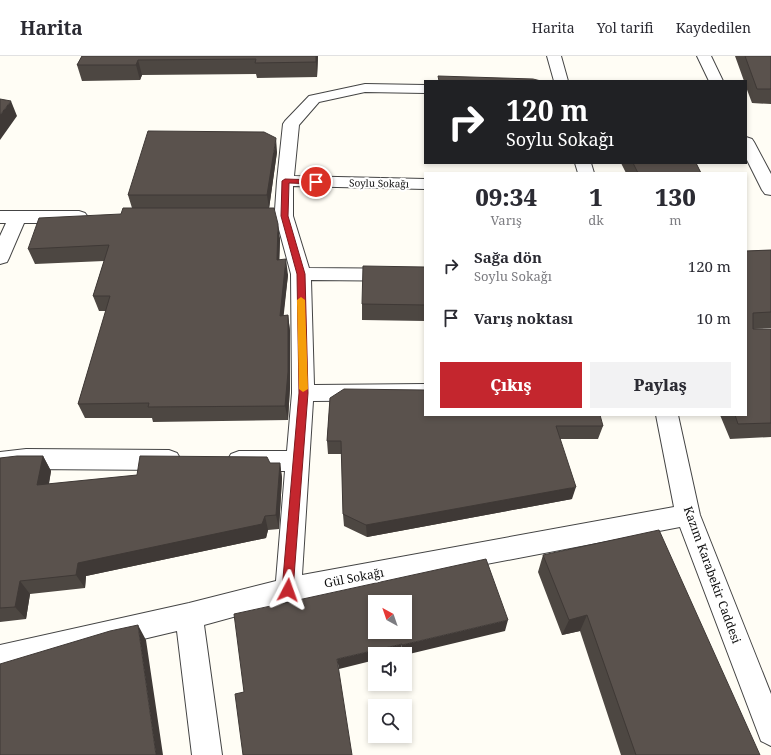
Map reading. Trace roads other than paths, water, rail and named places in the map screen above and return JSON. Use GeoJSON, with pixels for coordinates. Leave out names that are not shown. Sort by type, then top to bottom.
{"type":"FeatureCollection","features":[{"type":"Feature","properties":{"kind":"street"},"geometry":{"type":"LineString","coordinates":[[554,56],[561,80]]}},
{"type":"Feature","properties":{"kind":"street"},"geometry":{"type":"LineString","coordinates":[[704,56],[716,80]]}},
{"type":"Feature","properties":{"kind":"street"},"geometry":{"type":"LineString","coordinates":[[288,590],[304,393],[301,274],[284,216],[285,181],[291,124],[314,99],[365,88],[424,88]]}},
{"type":"Feature","properties":{"kind":"street"},"geometry":{"type":"LineString","coordinates":[[747,143],[763,162],[771,190]]}},
{"type":"Feature","properties":{"kind":"street","name":"Soylu Sokağı"},"geometry":{"type":"LineString","coordinates":[[285,181],[424,184]]}},
{"type":"Feature","properties":{"kind":"street"},"geometry":{"type":"LineString","coordinates":[[229,216],[284,216]]}},
{"type":"Feature","properties":{"kind":"street"},"geometry":{"type":"LineString","coordinates":[[0,258],[9,217],[96,217]]}},
{"type":"Feature","properties":{"kind":"street"},"geometry":{"type":"LineString","coordinates":[[301,274],[424,275]]}},
{"type":"Feature","properties":{"kind":"street"},"geometry":{"type":"LineString","coordinates":[[304,393],[424,392]]}},
{"type":"Feature","properties":{"kind":"street","name":"Kazım Karabekir Caddesi"},"geometry":{"type":"LineString","coordinates":[[667,416],[688,515],[771,730]]}},
{"type":"Feature","properties":{"kind":"street"},"geometry":{"type":"LineString","coordinates":[[0,462],[26,459],[186,460]]}},
{"type":"Feature","properties":{"kind":"street"},"geometry":{"type":"LineString","coordinates":[[218,461],[298,461]]}},
{"type":"Feature","properties":{"kind":"street","name":"Gül Sokağı"},"geometry":{"type":"LineString","coordinates":[[0,659],[189,616],[288,590],[688,515]]}},
{"type":"Feature","properties":{"kind":"street"},"geometry":{"type":"LineString","coordinates":[[189,616],[207,755]]}}]}
